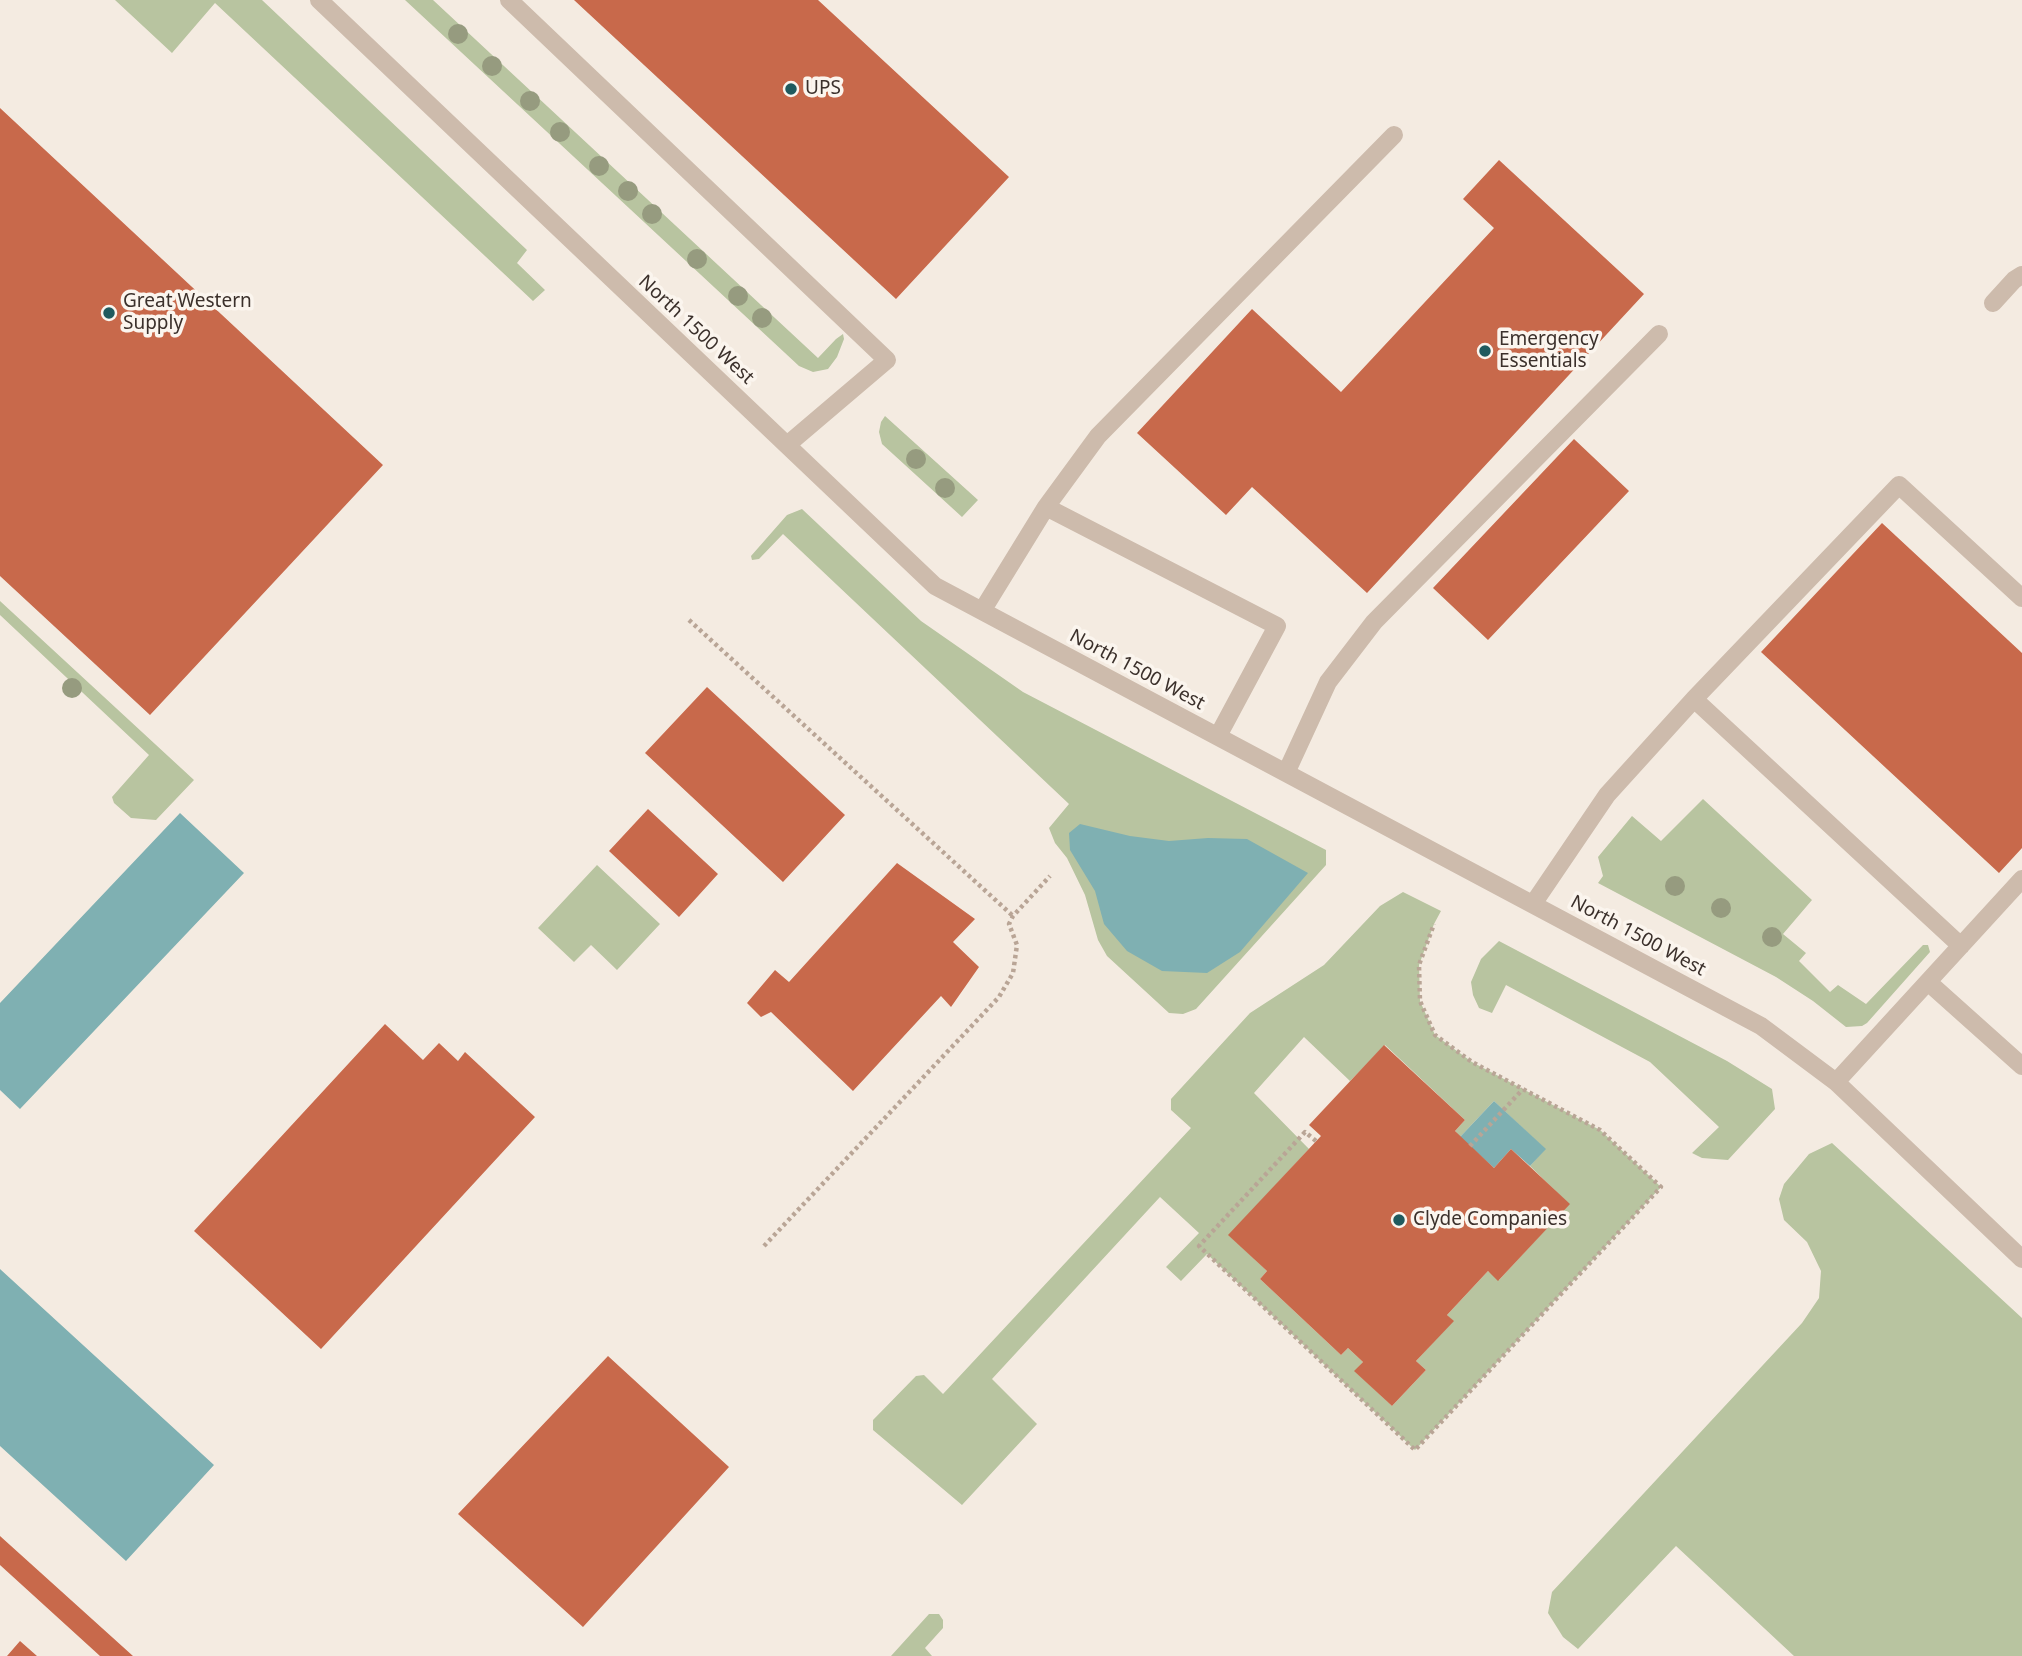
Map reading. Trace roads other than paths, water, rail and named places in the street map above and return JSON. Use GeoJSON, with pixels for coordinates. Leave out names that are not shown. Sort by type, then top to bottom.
{"type":"FeatureCollection","features":[{"type":"Feature","properties":{"kind":"street","name":"North 1500 West"},"geometry":{"type":"LineString","coordinates":[[318,0],[935,586],[1761,1026],[1836,1082],[2022,1259]]}},
{"type":"Feature","properties":{"kind":"street"},"geometry":{"type":"LineString","coordinates":[[509,0],[887,360],[786,444]]}},
{"type":"Feature","properties":{"kind":"street"},"geometry":{"type":"LineString","coordinates":[[982,611],[1046,508],[1098,436],[1394,135]]}},
{"type":"Feature","properties":{"kind":"street"},"geometry":{"type":"LineString","coordinates":[[1993,303],[2022,275]]}},
{"type":"Feature","properties":{"kind":"street"},"geometry":{"type":"LineString","coordinates":[[1286,773],[1328,682],[1374,622],[1659,334]]}},
{"type":"Feature","properties":{"kind":"street"},"geometry":{"type":"LineString","coordinates":[[1533,904],[1607,796],[1693,699],[1899,485],[2022,598]]}},
{"type":"Feature","properties":{"kind":"street"},"geometry":{"type":"LineString","coordinates":[[1046,508],[1277,626],[1218,736]]}},
{"type":"Feature","properties":{"kind":"street"},"geometry":{"type":"LineString","coordinates":[[1693,699],[1961,946]]}},
{"type":"Feature","properties":{"kind":"street"},"geometry":{"type":"LineString","coordinates":[[1836,1082],[2022,879]]}},
{"type":"Feature","properties":{"kind":"street"},"geometry":{"type":"LineString","coordinates":[[1928,982],[2022,1066]]}},
{"type":"Feature","properties":{"kind":"water"},"geometry":{"type":"Polygon","coordinates":[[[180,813],[244,873],[20,1109],[0,1090],[0,1003],[180,813]]]}},
{"type":"Feature","properties":{"kind":"water"},"geometry":{"type":"Polygon","coordinates":[[[1080,824],[1130,836],[1169,841],[1247,839],[1308,873],[1240,952],[1207,973],[1162,971],[1127,951],[1104,924],[1095,891],[1070,850],[1069,833],[1080,824]]]}},
{"type":"Feature","properties":{"kind":"water"},"geometry":{"type":"Polygon","coordinates":[[[1494,1101],[1546,1149],[1530,1166],[1511,1149],[1494,1168],[1460,1137],[1494,1101]]]}},
{"type":"Feature","properties":{"kind":"water"},"geometry":{"type":"Polygon","coordinates":[[[0,1269],[214,1465],[126,1561],[0,1446],[0,1269]]]}},
{"type":"Feature","properties":{"kind":"place","name":"UPS"},"geometry":{"type":"Point","coordinates":[791,89]}},
{"type":"Feature","properties":{"kind":"place","name":"Great Western Supply"},"geometry":{"type":"Point","coordinates":[109,313]}},
{"type":"Feature","properties":{"kind":"place","name":"Emergency Essentials"},"geometry":{"type":"Point","coordinates":[1485,351]}},
{"type":"Feature","properties":{"kind":"place","name":"Clyde Companies"},"geometry":{"type":"Point","coordinates":[1399,1220]}}]}
